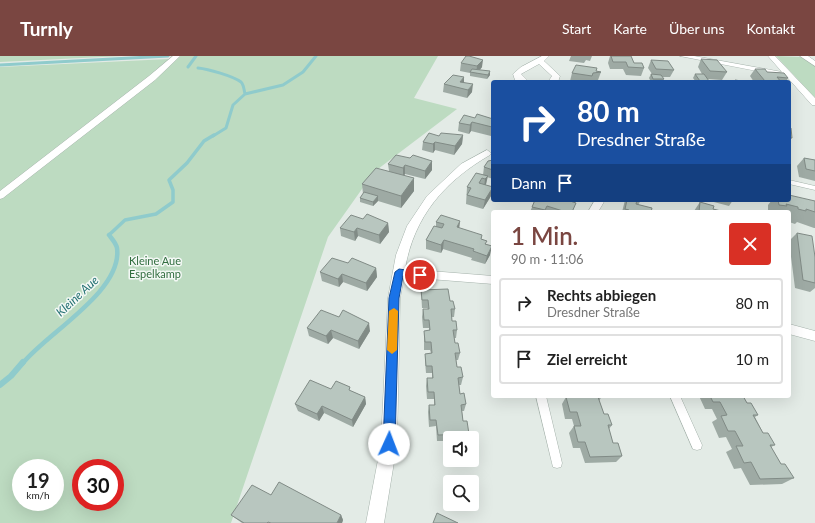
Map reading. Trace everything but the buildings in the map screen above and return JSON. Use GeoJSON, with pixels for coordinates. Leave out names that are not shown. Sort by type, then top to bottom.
{"type":"FeatureCollection","features":[{"type":"Feature","properties":{"kind":"street"},"geometry":{"type":"LineString","coordinates":[[0,196],[146,83],[177,56]]}},
{"type":"Feature","properties":{"kind":"street"},"geometry":{"type":"LineString","coordinates":[[683,56],[788,75]]}},
{"type":"Feature","properties":{"kind":"street"},"geometry":{"type":"LineString","coordinates":[[771,56],[815,103]]}},
{"type":"Feature","properties":{"kind":"street"},"geometry":{"type":"LineString","coordinates":[[803,56],[815,64]]}},
{"type":"Feature","properties":{"kind":"street"},"geometry":{"type":"LineString","coordinates":[[522,80],[518,78],[517,74],[521,70],[543,59],[556,76],[555,80]]}},
{"type":"Feature","properties":{"kind":"street"},"geometry":{"type":"LineString","coordinates":[[375,523],[389,444],[394,298],[402,255],[412,226],[431,198],[464,166],[487,153]]}},
{"type":"Feature","properties":{"kind":"street"},"geometry":{"type":"LineString","coordinates":[[399,272],[420,275],[491,280]]}},
{"type":"Feature","properties":{"kind":"street"},"geometry":{"type":"LineString","coordinates":[[791,330],[815,336]]}},
{"type":"Feature","properties":{"kind":"lane"},"geometry":{"type":"LineString","coordinates":[[791,182],[815,188]]}},
{"type":"Feature","properties":{"kind":"lane"},"geometry":{"type":"LineString","coordinates":[[541,398],[557,463]]}},
{"type":"Feature","properties":{"kind":"lane"},"geometry":{"type":"LineString","coordinates":[[676,398],[697,445]]}},
{"type":"Feature","properties":{"kind":"green space"},"geometry":{"type":"Polygon","coordinates":[[[0,56],[122,56],[0,62],[0,56]]]}},
{"type":"Feature","properties":{"kind":"green space","name":"Kleine Aue Espelkamp"},"geometry":{"type":"Polygon","coordinates":[[[172,56],[438,56],[414,98],[457,109],[374,172],[328,237],[231,523],[0,523],[0,67],[169,59],[172,56]]]}},
{"type":"Feature","properties":{"kind":"green space"},"geometry":{"type":"Polygon","coordinates":[[[776,56],[802,57],[815,65],[815,98],[776,56]]]}},
{"type":"Feature","properties":{"kind":"waterway"},"geometry":{"type":"LineString","coordinates":[[0,65],[168,56]]}},
{"type":"Feature","properties":{"kind":"waterway"},"geometry":{"type":"LineString","coordinates":[[188,67],[196,56]]}},
{"type":"Feature","properties":{"kind":"waterway","name":"Kleine Aue"},"geometry":{"type":"LineString","coordinates":[[245,94],[283,85],[303,72],[316,56]]}},
{"type":"Feature","properties":{"kind":"waterway"},"geometry":{"type":"LineString","coordinates":[[198,68],[232,77],[241,82],[245,94]]}},
{"type":"Feature","properties":{"kind":"waterway","name":"Kleine Aue"},"geometry":{"type":"LineString","coordinates":[[213,136],[226,128],[233,105],[245,94]]}},
{"type":"Feature","properties":{"kind":"waterway","name":"Kleine Aue"},"geometry":{"type":"LineString","coordinates":[[109,235],[125,220],[156,214],[173,202],[173,190],[169,180],[187,163],[204,141],[214,135]]}},
{"type":"Feature","properties":{"kind":"waterway","name":"Kleine Aue"},"geometry":{"type":"LineString","coordinates":[[23,363],[34,351],[81,310],[108,280],[116,264],[117,248],[109,235]]}},
{"type":"Feature","properties":{"kind":"waterway","name":"Kleine Aue"},"geometry":{"type":"LineString","coordinates":[[0,385],[11,376],[23,362]]}},
{"type":"Feature","properties":{"kind":"slow traffic"},"geometry":{"type":"LineString","coordinates":[[392,350],[394,311]]}},
{"type":"Feature","properties":{"kind":"route"},"geometry":{"type":"LineString","coordinates":[[389,444],[394,298],[399,272],[420,275]]}}]}
